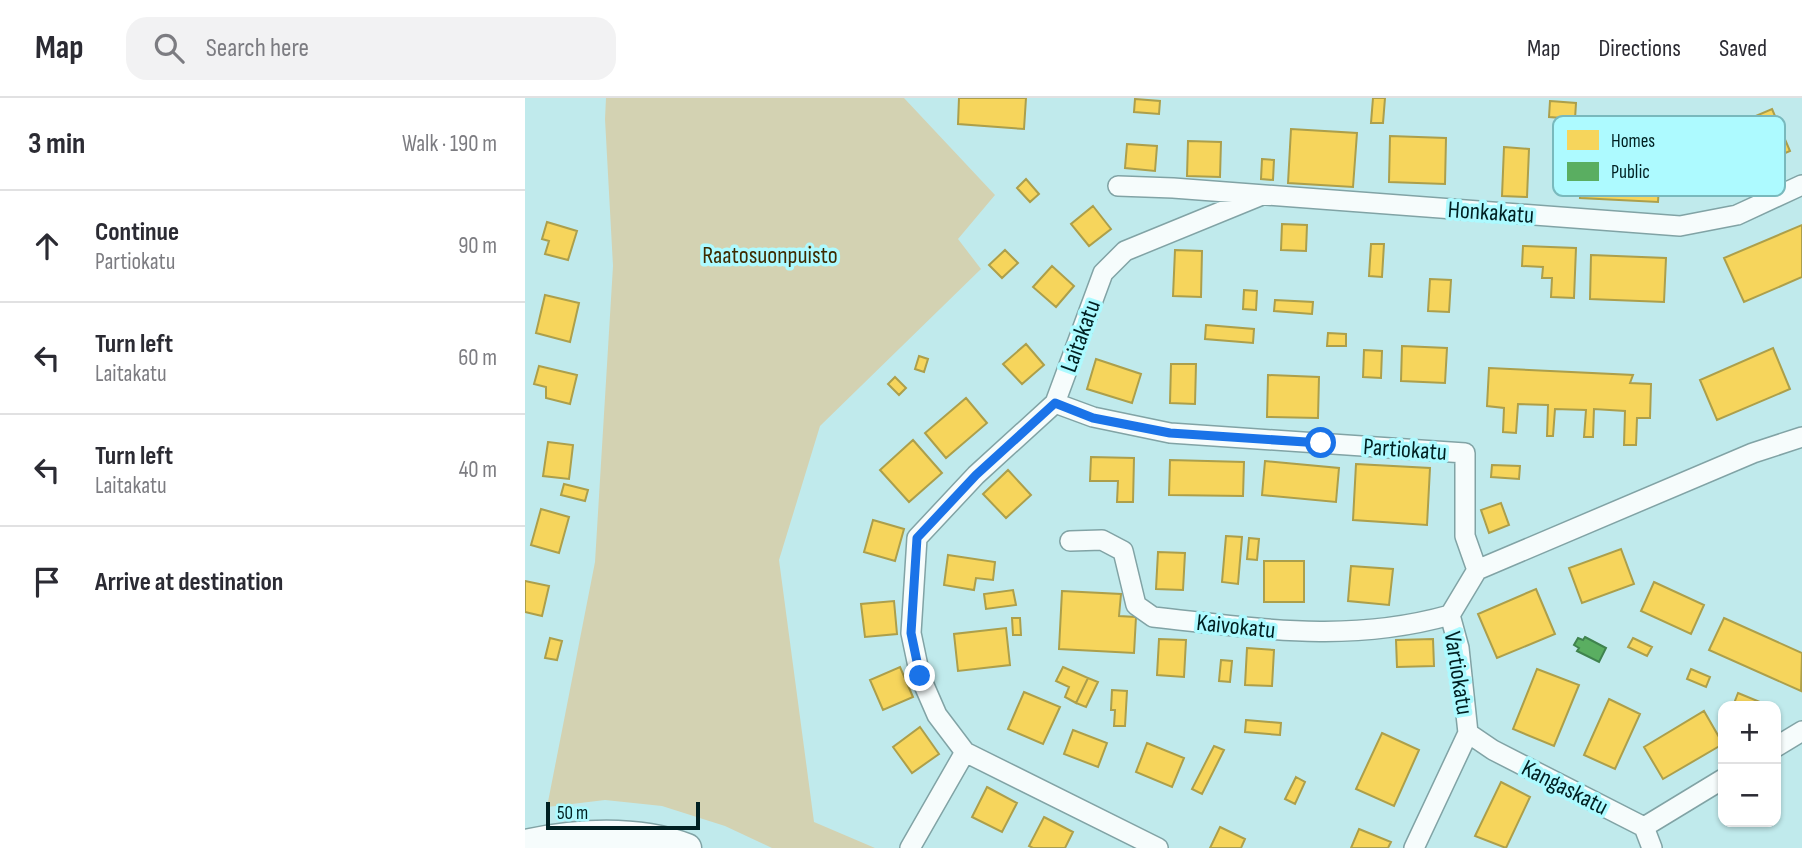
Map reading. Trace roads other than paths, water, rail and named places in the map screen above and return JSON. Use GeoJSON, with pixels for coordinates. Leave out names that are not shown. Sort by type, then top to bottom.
{"type":"FeatureCollection","features":[{"type":"Feature","properties":{"kind":"street","name":"Honkakatu"},"geometry":{"type":"LineString","coordinates":[[1785,193],[1802,185]]}},
{"type":"Feature","properties":{"kind":"street","name":"Honkakatu"},"geometry":{"type":"LineString","coordinates":[[1118,186],[1680,226],[1737,215],[1778,196]]}},
{"type":"Feature","properties":{"kind":"street","name":"Laitakatu"},"geometry":{"type":"LineString","coordinates":[[1158,848],[965,752],[937,715],[920,676],[911,633],[917,538],[976,475],[1055,403],[1103,272],[1125,251],[1262,195]]}},
{"type":"Feature","properties":{"kind":"street","name":"Partiokatu"},"geometry":{"type":"LineString","coordinates":[[1055,403],[1093,418],[1170,433],[1465,453],[1465,536],[1477,570]]}},
{"type":"Feature","properties":{"kind":"street"},"geometry":{"type":"LineString","coordinates":[[1477,570],[1741,458],[1802,437]]}},
{"type":"Feature","properties":{"kind":"street","name":"Kaivokatu"},"geometry":{"type":"LineString","coordinates":[[1070,541],[1102,540],[1123,551],[1136,605],[1153,617],[1300,633],[1412,626],[1450,615]]}},
{"type":"Feature","properties":{"kind":"street","name":"Vartiokatu"},"geometry":{"type":"LineString","coordinates":[[1414,848],[1468,733],[1459,648],[1450,615],[1477,570]]}},
{"type":"Feature","properties":{"kind":"street"},"geometry":{"type":"LineString","coordinates":[[1781,744],[1802,732]]}},
{"type":"Feature","properties":{"kind":"street","name":"Kangaskatu"},"geometry":{"type":"LineString","coordinates":[[1468,733],[1493,750],[1644,827]]}},
{"type":"Feature","properties":{"kind":"street"},"geometry":{"type":"LineString","coordinates":[[910,848],[965,752]]}},
{"type":"Feature","properties":{"kind":"street"},"geometry":{"type":"LineString","coordinates":[[1652,848],[1644,827],[1718,782]]}},
{"type":"Feature","properties":{"kind":"street"},"geometry":{"type":"LineString","coordinates":[[525,844],[554,838],[615,835],[671,842],[687,848]]}},
{"type":"Feature","properties":{"kind":"park label","name":"Raatosuonpuisto"},"geometry":{"type":"Point","coordinates":[770,255]}}]}
